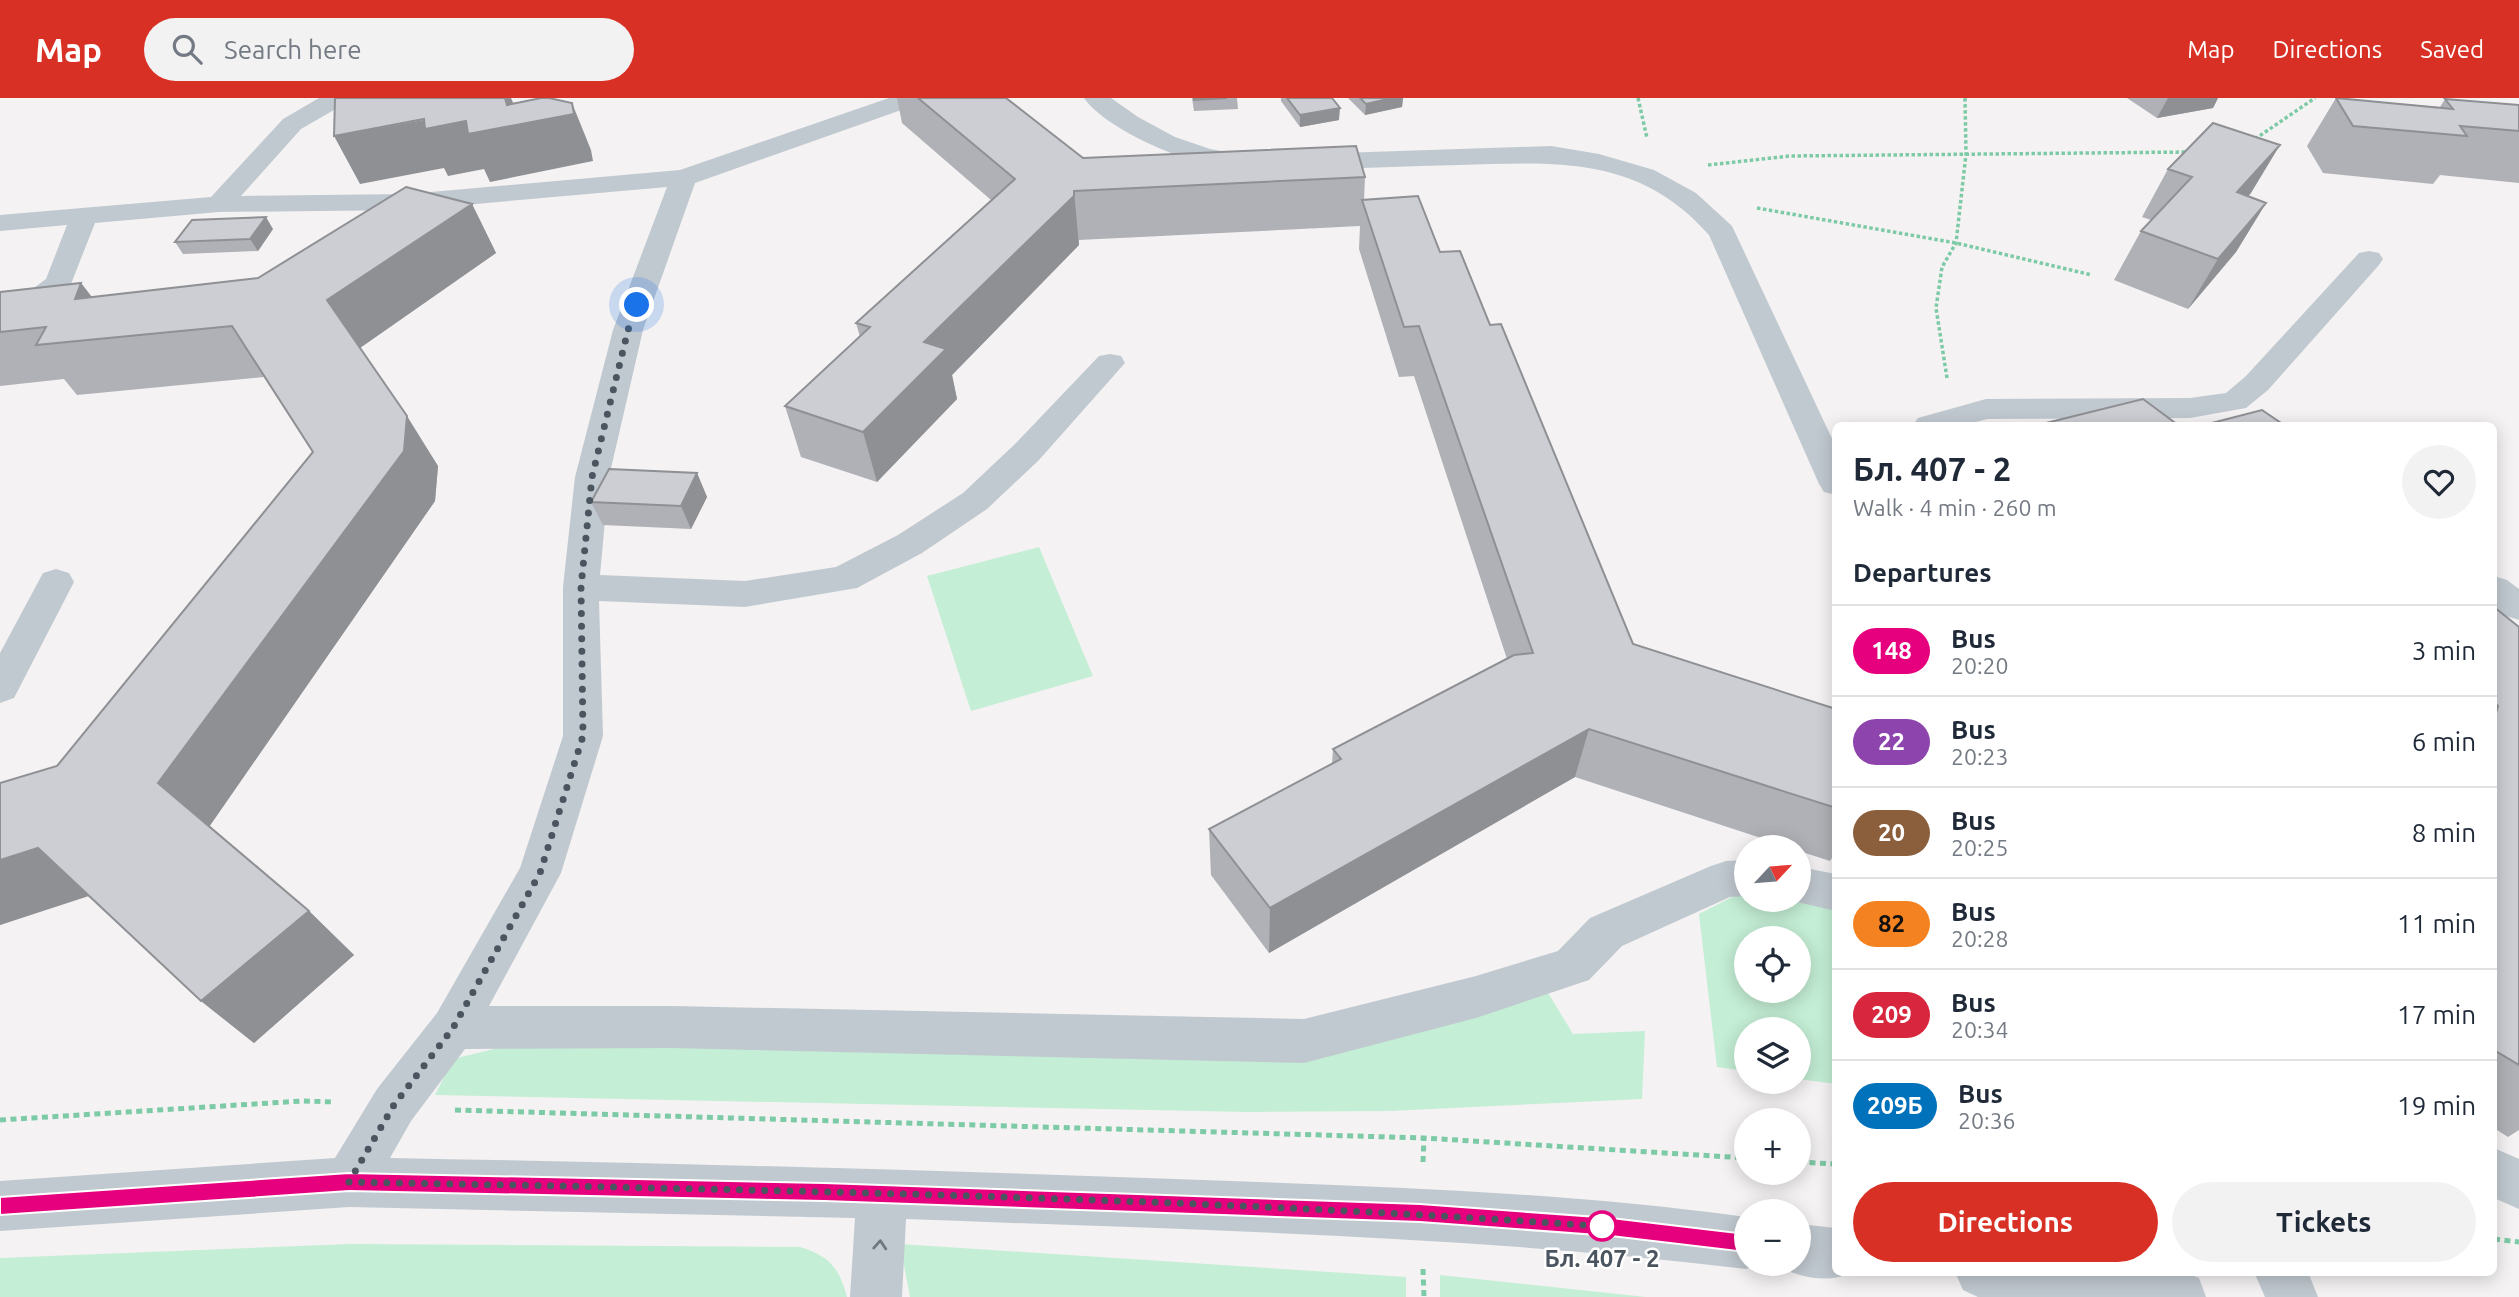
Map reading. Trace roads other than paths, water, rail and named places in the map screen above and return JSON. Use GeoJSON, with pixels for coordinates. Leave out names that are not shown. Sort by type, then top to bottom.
{"type":"FeatureCollection","features":[{"type":"Feature","properties":{"kind":"street"},"geometry":{"type":"LineString","coordinates":[[219,204],[292,124],[337,98]]}},
{"type":"Feature","properties":{"kind":"street"},"geometry":{"type":"LineString","coordinates":[[0,223],[219,204],[408,202],[684,178],[912,98]]}},
{"type":"Feature","properties":{"kind":"street"},"geometry":{"type":"LineString","coordinates":[[1096,98],[1130,122],[1166,142],[1198,154],[1236,162],[1276,164],[1550,154],[1588,159],[1640,174],[1674,188],[1707,213],[1722,232],[1832,472]]}},
{"type":"Feature","properties":{"kind":"street"},"geometry":{"type":"LineString","coordinates":[[349,1182],[394,1105],[453,1028],[540,873],[583,736],[581,587],[592,477],[628,330],[684,178]]}},
{"type":"Feature","properties":{"kind":"street"},"geometry":{"type":"LineString","coordinates":[[0,327],[59,283],[85,214]]}},
{"type":"Feature","properties":{"kind":"street"},"geometry":{"type":"LineString","coordinates":[[1941,421],[1986,409],[2246,409],[2257,383],[2369,259]]}},
{"type":"Feature","properties":{"kind":"street"},"geometry":{"type":"LineString","coordinates":[[581,587],[744,594],[844,579],[910,544],[975,501],[1027,452],[1110,363]]}},
{"type":"Feature","properties":{"kind":"street"},"geometry":{"type":"LineString","coordinates":[[0,688],[13,641],[56,582]]}},
{"type":"Feature","properties":{"kind":"street"},"geometry":{"type":"LineString","coordinates":[[2497,591],[2519,607]]}},
{"type":"Feature","properties":{"kind":"street"},"geometry":{"type":"LineString","coordinates":[[453,1028],[672,1027],[1304,1041],[1476,997],[1573,966],[1606,932],[1726,879],[1734,879]]}},
{"type":"Feature","properties":{"kind":"street"},"geometry":{"type":"LineString","coordinates":[[1811,887],[1832,892]]}},
{"type":"Feature","properties":{"kind":"street"},"geometry":{"type":"LineString","coordinates":[[2497,1174],[2519,1184]]}},
{"type":"Feature","properties":{"kind":"street"},"geometry":{"type":"LineString","coordinates":[[0,1206],[349,1182],[880,1193],[1420,1213],[1611,1227],[1734,1242]]}},
{"type":"Feature","properties":{"kind":"street"},"geometry":{"type":"LineString","coordinates":[[876,1297],[881,1231],[880,1193]]}},
{"type":"Feature","properties":{"kind":"street"},"geometry":{"type":"LineString","coordinates":[[1811,1251],[1832,1254]]}},
{"type":"Feature","properties":{"kind":"street"},"geometry":{"type":"LineString","coordinates":[[2012,1276],[2180,1297]]}},
{"type":"Feature","properties":{"kind":"street"},"geometry":{"type":"LineString","coordinates":[[2282,1276],[2292,1297]]}},
{"type":"Feature","properties":{"kind":"place","name":"Бл. 407 - 2"},"geometry":{"type":"Point","coordinates":[1602,1226]}}]}
